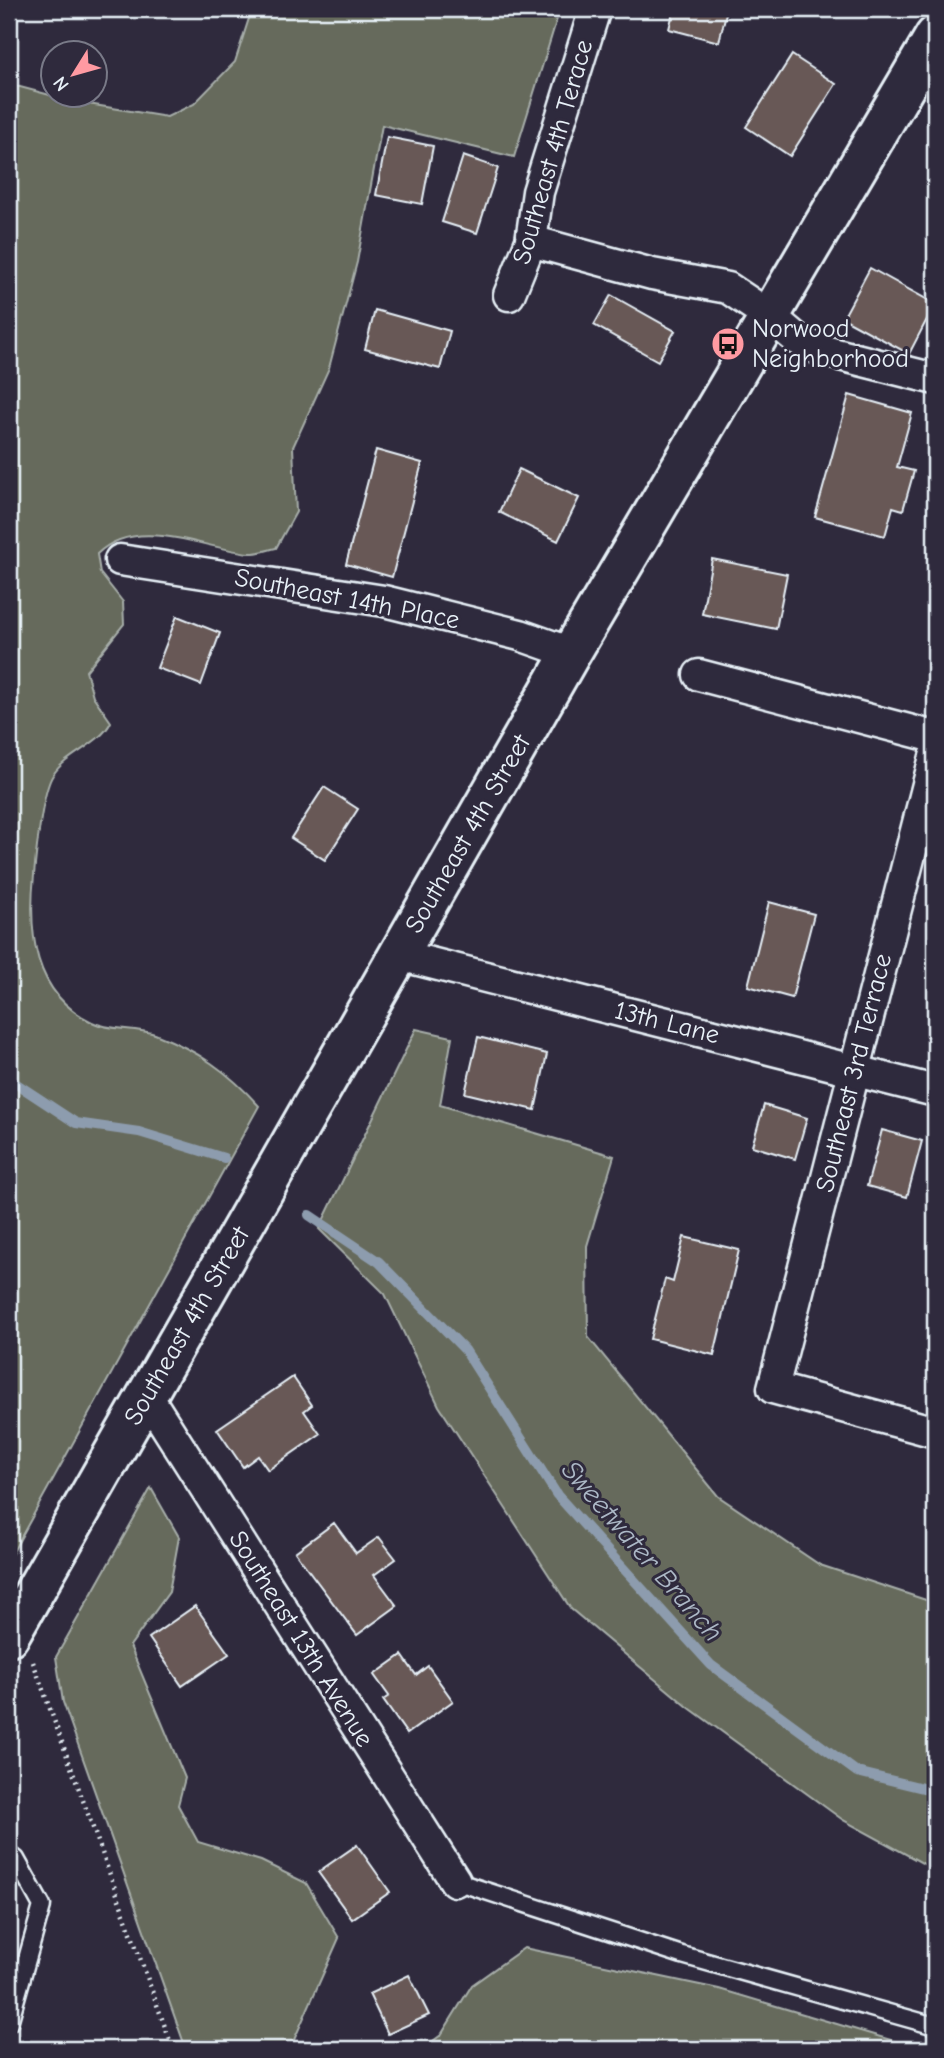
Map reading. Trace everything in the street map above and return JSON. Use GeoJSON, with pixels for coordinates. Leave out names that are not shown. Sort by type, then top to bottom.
{"type":"FeatureCollection","features":[{"type":"Feature","properties":{"kind":"street","name":"Southeast 4th Terace"},"geometry":{"type":"LineString","coordinates":[[509,295],[531,240],[538,192],[595,9]]}},
{"type":"Feature","properties":{"kind":"street","name":"Southeast 4th Street"},"geometry":{"type":"LineString","coordinates":[[13,1629],[571,653],[935,36]]}},
{"type":"Feature","properties":{"kind":"street"},"geometry":{"type":"LineString","coordinates":[[531,240],[652,274],[728,288],[771,317],[797,339],[820,350],[935,379]]}},
{"type":"Feature","properties":{"kind":"street","name":"Southeast 14th Place"},"geometry":{"type":"LineString","coordinates":[[120,560],[384,601],[520,635],[571,653]]}},
{"type":"Feature","properties":{"kind":"street"},"geometry":{"type":"LineString","coordinates":[[699,675],[935,737]]}},
{"type":"Feature","properties":{"kind":"street","name":"Southeast 3rd Terrace"},"geometry":{"type":"LineString","coordinates":[[935,757],[773,1388],[935,1432]]}},
{"type":"Feature","properties":{"kind":"street","name":"13th Lane"},"geometry":{"type":"LineString","coordinates":[[399,956],[935,1091]]}},
{"type":"Feature","properties":{"kind":"street","name":"Southeast 13th Avenue"},"geometry":{"type":"LineString","coordinates":[[147,1396],[455,1881]]}},
{"type":"Feature","properties":{"kind":"lane"},"geometry":{"type":"LineString","coordinates":[[9,1854],[16,1859],[42,1906],[9,2023]]}},
{"type":"Feature","properties":{"kind":"lane"},"geometry":{"type":"LineString","coordinates":[[455,1881],[734,1970],[935,2026]]}},
{"type":"Feature","properties":{"kind":"path"},"geometry":{"type":"LineString","coordinates":[[13,1629],[173,2049]]}},
{"type":"Feature","properties":{"kind":"green space"},"geometry":{"type":"Polygon","coordinates":[[[252,9],[560,9],[514,157],[382,125],[357,262],[329,368],[293,447],[296,512],[276,548],[249,553],[150,535],[113,543],[97,554],[100,573],[123,602],[124,624],[86,671],[93,696],[111,722],[99,737],[59,767],[49,783],[40,823],[32,897],[34,939],[39,959],[46,978],[57,995],[72,1010],[99,1025],[155,1034],[185,1048],[224,1072],[259,1106],[9,1559],[9,84],[38,92],[38,108],[108,107],[167,117],[194,104],[235,62],[252,9]]]}},
{"type":"Feature","properties":{"kind":"green space"},"geometry":{"type":"Polygon","coordinates":[[[416,1029],[452,1037],[440,1105],[614,1156],[587,1246],[588,1337],[718,1496],[820,1565],[935,1603],[935,1870],[843,1820],[688,1707],[571,1609],[439,1406],[385,1294],[319,1229],[416,1029]]]}},
{"type":"Feature","properties":{"kind":"green space"},"geometry":{"type":"Polygon","coordinates":[[[151,1488],[179,1537],[169,1592],[130,1646],[185,1778],[178,1805],[198,1842],[261,1861],[306,1883],[339,1938],[290,2049],[186,2049],[63,1702],[56,1657],[151,1488]]]}},
{"type":"Feature","properties":{"kind":"green space"},"geometry":{"type":"Polygon","coordinates":[[[524,1948],[719,1989],[921,2049],[422,2049],[441,2035],[472,1985],[524,1948]]]}},
{"type":"Feature","properties":{"kind":"building"},"geometry":{"type":"Polygon","coordinates":[[[674,9],[727,9],[719,42],[669,29],[674,9]]]}},
{"type":"Feature","properties":{"kind":"building"},"geometry":{"type":"Polygon","coordinates":[[[792,55],[836,84],[790,156],[746,127],[792,55]]]}},
{"type":"Feature","properties":{"kind":"building"},"geometry":{"type":"Polygon","coordinates":[[[387,137],[433,146],[422,204],[376,195],[387,137]]]}},
{"type":"Feature","properties":{"kind":"building"},"geometry":{"type":"Polygon","coordinates":[[[463,156],[498,168],[477,233],[442,222],[463,156]]]}},
{"type":"Feature","properties":{"kind":"building"},"geometry":{"type":"Polygon","coordinates":[[[870,268],[935,304],[909,354],[843,318],[870,268]]]}},
{"type":"Feature","properties":{"kind":"building"},"geometry":{"type":"Polygon","coordinates":[[[611,295],[675,331],[658,361],[594,325],[611,295]]]}},
{"type":"Feature","properties":{"kind":"building"},"geometry":{"type":"Polygon","coordinates":[[[375,310],[450,331],[440,369],[365,349],[375,310]]]}},
{"type":"Feature","properties":{"kind":"building"},"geometry":{"type":"Polygon","coordinates":[[[849,395],[912,413],[897,467],[914,471],[903,510],[893,507],[885,536],[815,517],[849,395]]]}},
{"type":"Feature","properties":{"kind":"building"},"geometry":{"type":"Polygon","coordinates":[[[376,450],[422,463],[392,577],[346,564],[376,450]]]}},
{"type":"Feature","properties":{"kind":"building"},"geometry":{"type":"Polygon","coordinates":[[[519,469],[579,498],[558,541],[499,512],[519,469]]]}},
{"type":"Feature","properties":{"kind":"building"},"geometry":{"type":"Polygon","coordinates":[[[712,559],[787,574],[776,629],[702,614],[712,559]]]}},
{"type":"Feature","properties":{"kind":"building"},"geometry":{"type":"Polygon","coordinates":[[[177,616],[220,633],[201,685],[157,668],[177,616]]]}},
{"type":"Feature","properties":{"kind":"building"},"geometry":{"type":"Polygon","coordinates":[[[324,787],[358,809],[325,860],[291,838],[324,787]]]}},
{"type":"Feature","properties":{"kind":"building"},"geometry":{"type":"Polygon","coordinates":[[[769,902],[814,914],[792,998],[748,986],[769,902]]]}},
{"type":"Feature","properties":{"kind":"building"},"geometry":{"type":"Polygon","coordinates":[[[478,1037],[547,1054],[535,1110],[465,1093],[478,1037]]]}},
{"type":"Feature","properties":{"kind":"building"},"geometry":{"type":"Polygon","coordinates":[[[764,1105],[807,1118],[795,1159],[752,1146],[764,1105]]]}},
{"type":"Feature","properties":{"kind":"building"},"geometry":{"type":"Polygon","coordinates":[[[882,1130],[922,1141],[907,1197],[867,1186],[882,1130]]]}},
{"type":"Feature","properties":{"kind":"building"},"geometry":{"type":"Polygon","coordinates":[[[684,1237],[739,1250],[714,1355],[650,1339],[665,1279],[673,1282],[684,1237]]]}},
{"type":"Feature","properties":{"kind":"building"},"geometry":{"type":"Polygon","coordinates":[[[293,1377],[312,1405],[304,1411],[320,1434],[268,1470],[258,1456],[243,1467],[217,1429],[293,1377]]]}},
{"type":"Feature","properties":{"kind":"building"},"geometry":{"type":"Polygon","coordinates":[[[334,1523],[356,1553],[379,1537],[396,1559],[374,1575],[397,1606],[357,1635],[295,1552],[334,1523]]]}},
{"type":"Feature","properties":{"kind":"building"},"geometry":{"type":"Polygon","coordinates":[[[195,1606],[229,1654],[182,1686],[149,1638],[195,1606]]]}},
{"type":"Feature","properties":{"kind":"building"},"geometry":{"type":"Polygon","coordinates":[[[402,1655],[416,1675],[428,1666],[453,1701],[407,1734],[383,1700],[389,1696],[374,1675],[402,1655]]]}},
{"type":"Feature","properties":{"kind":"building"},"geometry":{"type":"Polygon","coordinates":[[[357,1845],[390,1892],[352,1919],[318,1872],[357,1845]]]}},
{"type":"Feature","properties":{"kind":"building"},"geometry":{"type":"Polygon","coordinates":[[[409,1975],[429,2015],[388,2034],[369,1994],[409,1975]]]}},
{"type":"Feature","properties":{"kind":"waterway","name":"Sweetwater Branch"},"geometry":{"type":"LineString","coordinates":[[9,1079],[76,1123],[139,1132],[224,1158]]}},
{"type":"Feature","properties":{"kind":"waterway","name":"Sweetwater Branch"},"geometry":{"type":"LineString","coordinates":[[309,1215],[379,1262],[465,1350],[557,1495],[711,1665],[857,1772],[935,1791]]}},
{"type":"Feature","properties":{"kind":"place","name":"Norwood Neighborhood"},"geometry":{"type":"Point","coordinates":[728,344]}}]}
